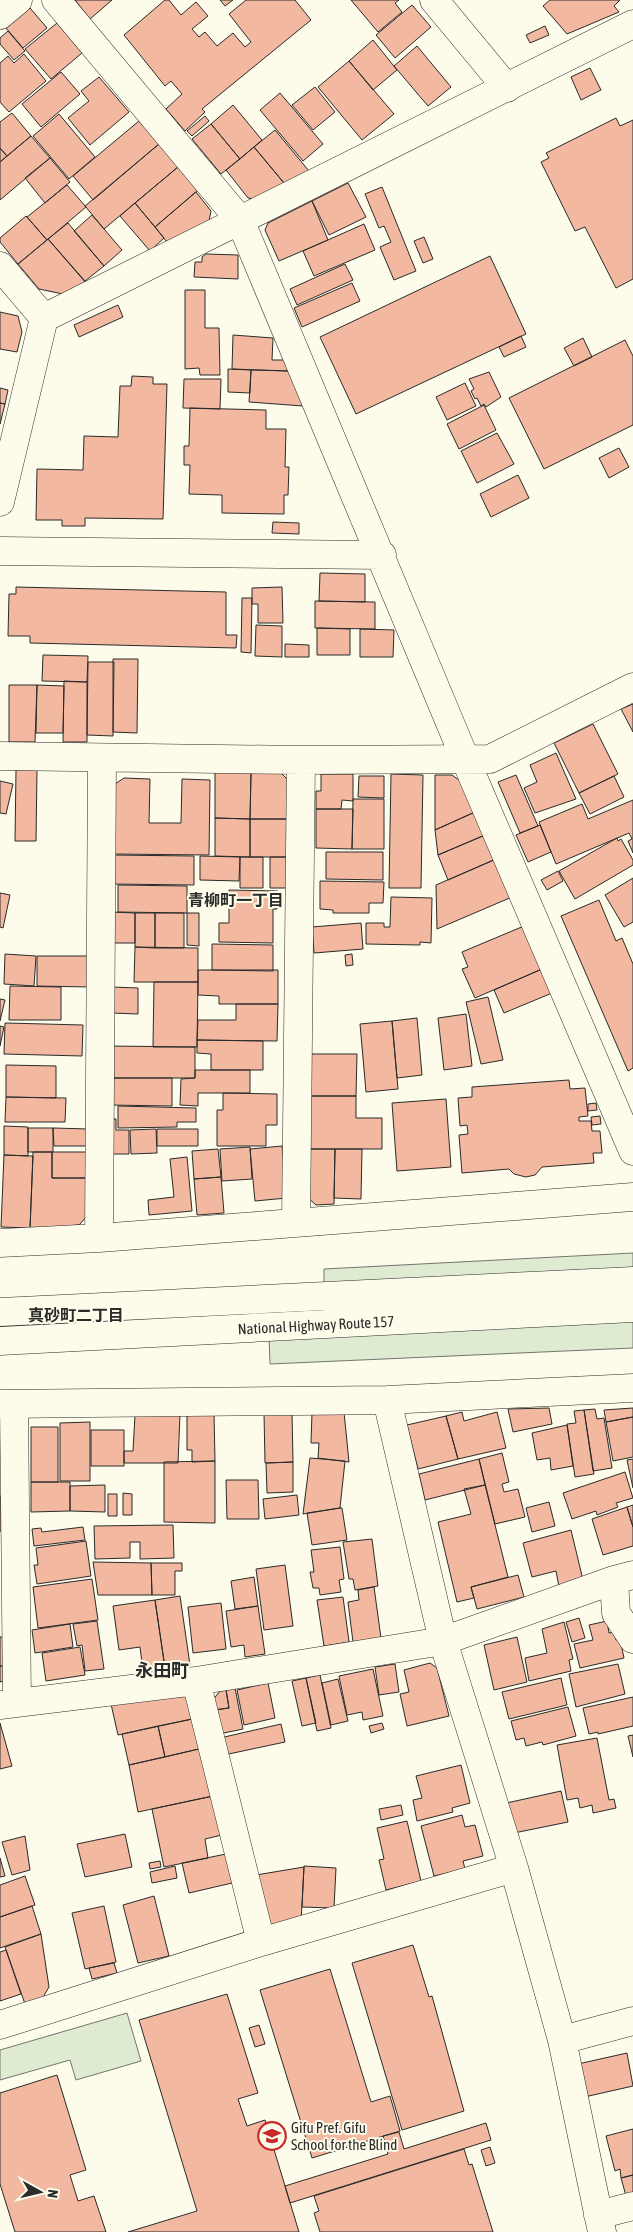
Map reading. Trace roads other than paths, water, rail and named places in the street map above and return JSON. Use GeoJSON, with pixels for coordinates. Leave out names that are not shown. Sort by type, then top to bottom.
{"type":"FeatureCollection","features":[{"type":"Feature","properties":{"kind":"main road"},"geometry":{"type":"LineString","coordinates":[[0,15],[18,0]]}},
{"type":"Feature","properties":{"kind":"main road"},"geometry":{"type":"LineString","coordinates":[[56,0],[240,220],[382,555],[466,760],[633,1151]]}},
{"type":"Feature","properties":{"kind":"main road"},"geometry":{"type":"LineString","coordinates":[[434,0],[507,88]]}},
{"type":"Feature","properties":{"kind":"main road"},"geometry":{"type":"LineString","coordinates":[[0,502],[44,318],[633,24]]}},
{"type":"Feature","properties":{"kind":"main road"},"geometry":{"type":"LineString","coordinates":[[0,266],[44,318]]}},
{"type":"Feature","properties":{"kind":"main road"},"geometry":{"type":"LineString","coordinates":[[0,552],[382,555]]}},
{"type":"Feature","properties":{"kind":"main road"},"geometry":{"type":"LineString","coordinates":[[0,756],[301,760],[490,759],[633,687]]}},
{"type":"Feature","properties":{"kind":"main road"},"geometry":{"type":"LineString","coordinates":[[99,1238],[102,758]]}},
{"type":"Feature","properties":{"kind":"main road"},"geometry":{"type":"LineString","coordinates":[[296,1222],[301,760]]}},
{"type":"Feature","properties":{"kind":"main road"},"geometry":{"type":"LineString","coordinates":[[0,1243],[99,1238],[633,1196]]}},
{"type":"Feature","properties":{"kind":"main road","name":"National Highway Route 157"},"geometry":{"type":"LineString","coordinates":[[0,1312],[633,1281]]}},
{"type":"Feature","properties":{"kind":"main road","name":"National Highway Route 157"},"geometry":{"type":"LineString","coordinates":[[0,1341],[633,1308]]}},
{"type":"Feature","properties":{"kind":"main road"},"geometry":{"type":"LineString","coordinates":[[623,1577],[443,1641],[196,1681],[9,1704],[7,1404],[387,1400],[633,1388]]}},
{"type":"Feature","properties":{"kind":"main road"},"geometry":{"type":"LineString","coordinates":[[387,1400],[443,1641],[514,1868],[562,2040],[600,2223],[633,2206]]}},
{"type":"Feature","properties":{"kind":"main road"},"geometry":{"type":"LineString","coordinates":[[623,1577],[616,1613],[633,1639]]}},
{"type":"Feature","properties":{"kind":"main road"},"geometry":{"type":"LineString","coordinates":[[196,1681],[261,1942]]}},
{"type":"Feature","properties":{"kind":"main road"},"geometry":{"type":"LineString","coordinates":[[0,2025],[261,1942],[514,1868]]}},
{"type":"Feature","properties":{"kind":"main road"},"geometry":{"type":"LineString","coordinates":[[562,2040],[633,2021]]}},
{"type":"Feature","properties":{"kind":"place","name":"Gifu Pref. Gifu School for the Blind"},"geometry":{"type":"Point","coordinates":[272,2136]}},
{"type":"Feature","properties":{"kind":"district","name":"青柳町一丁目"},"geometry":{"type":"Point","coordinates":[236,900]}},
{"type":"Feature","properties":{"kind":"district","name":"真砂町二丁目"},"geometry":{"type":"Point","coordinates":[76,1315]}},
{"type":"Feature","properties":{"kind":"district","name":"永田町"},"geometry":{"type":"Point","coordinates":[162,1670]}}]}
